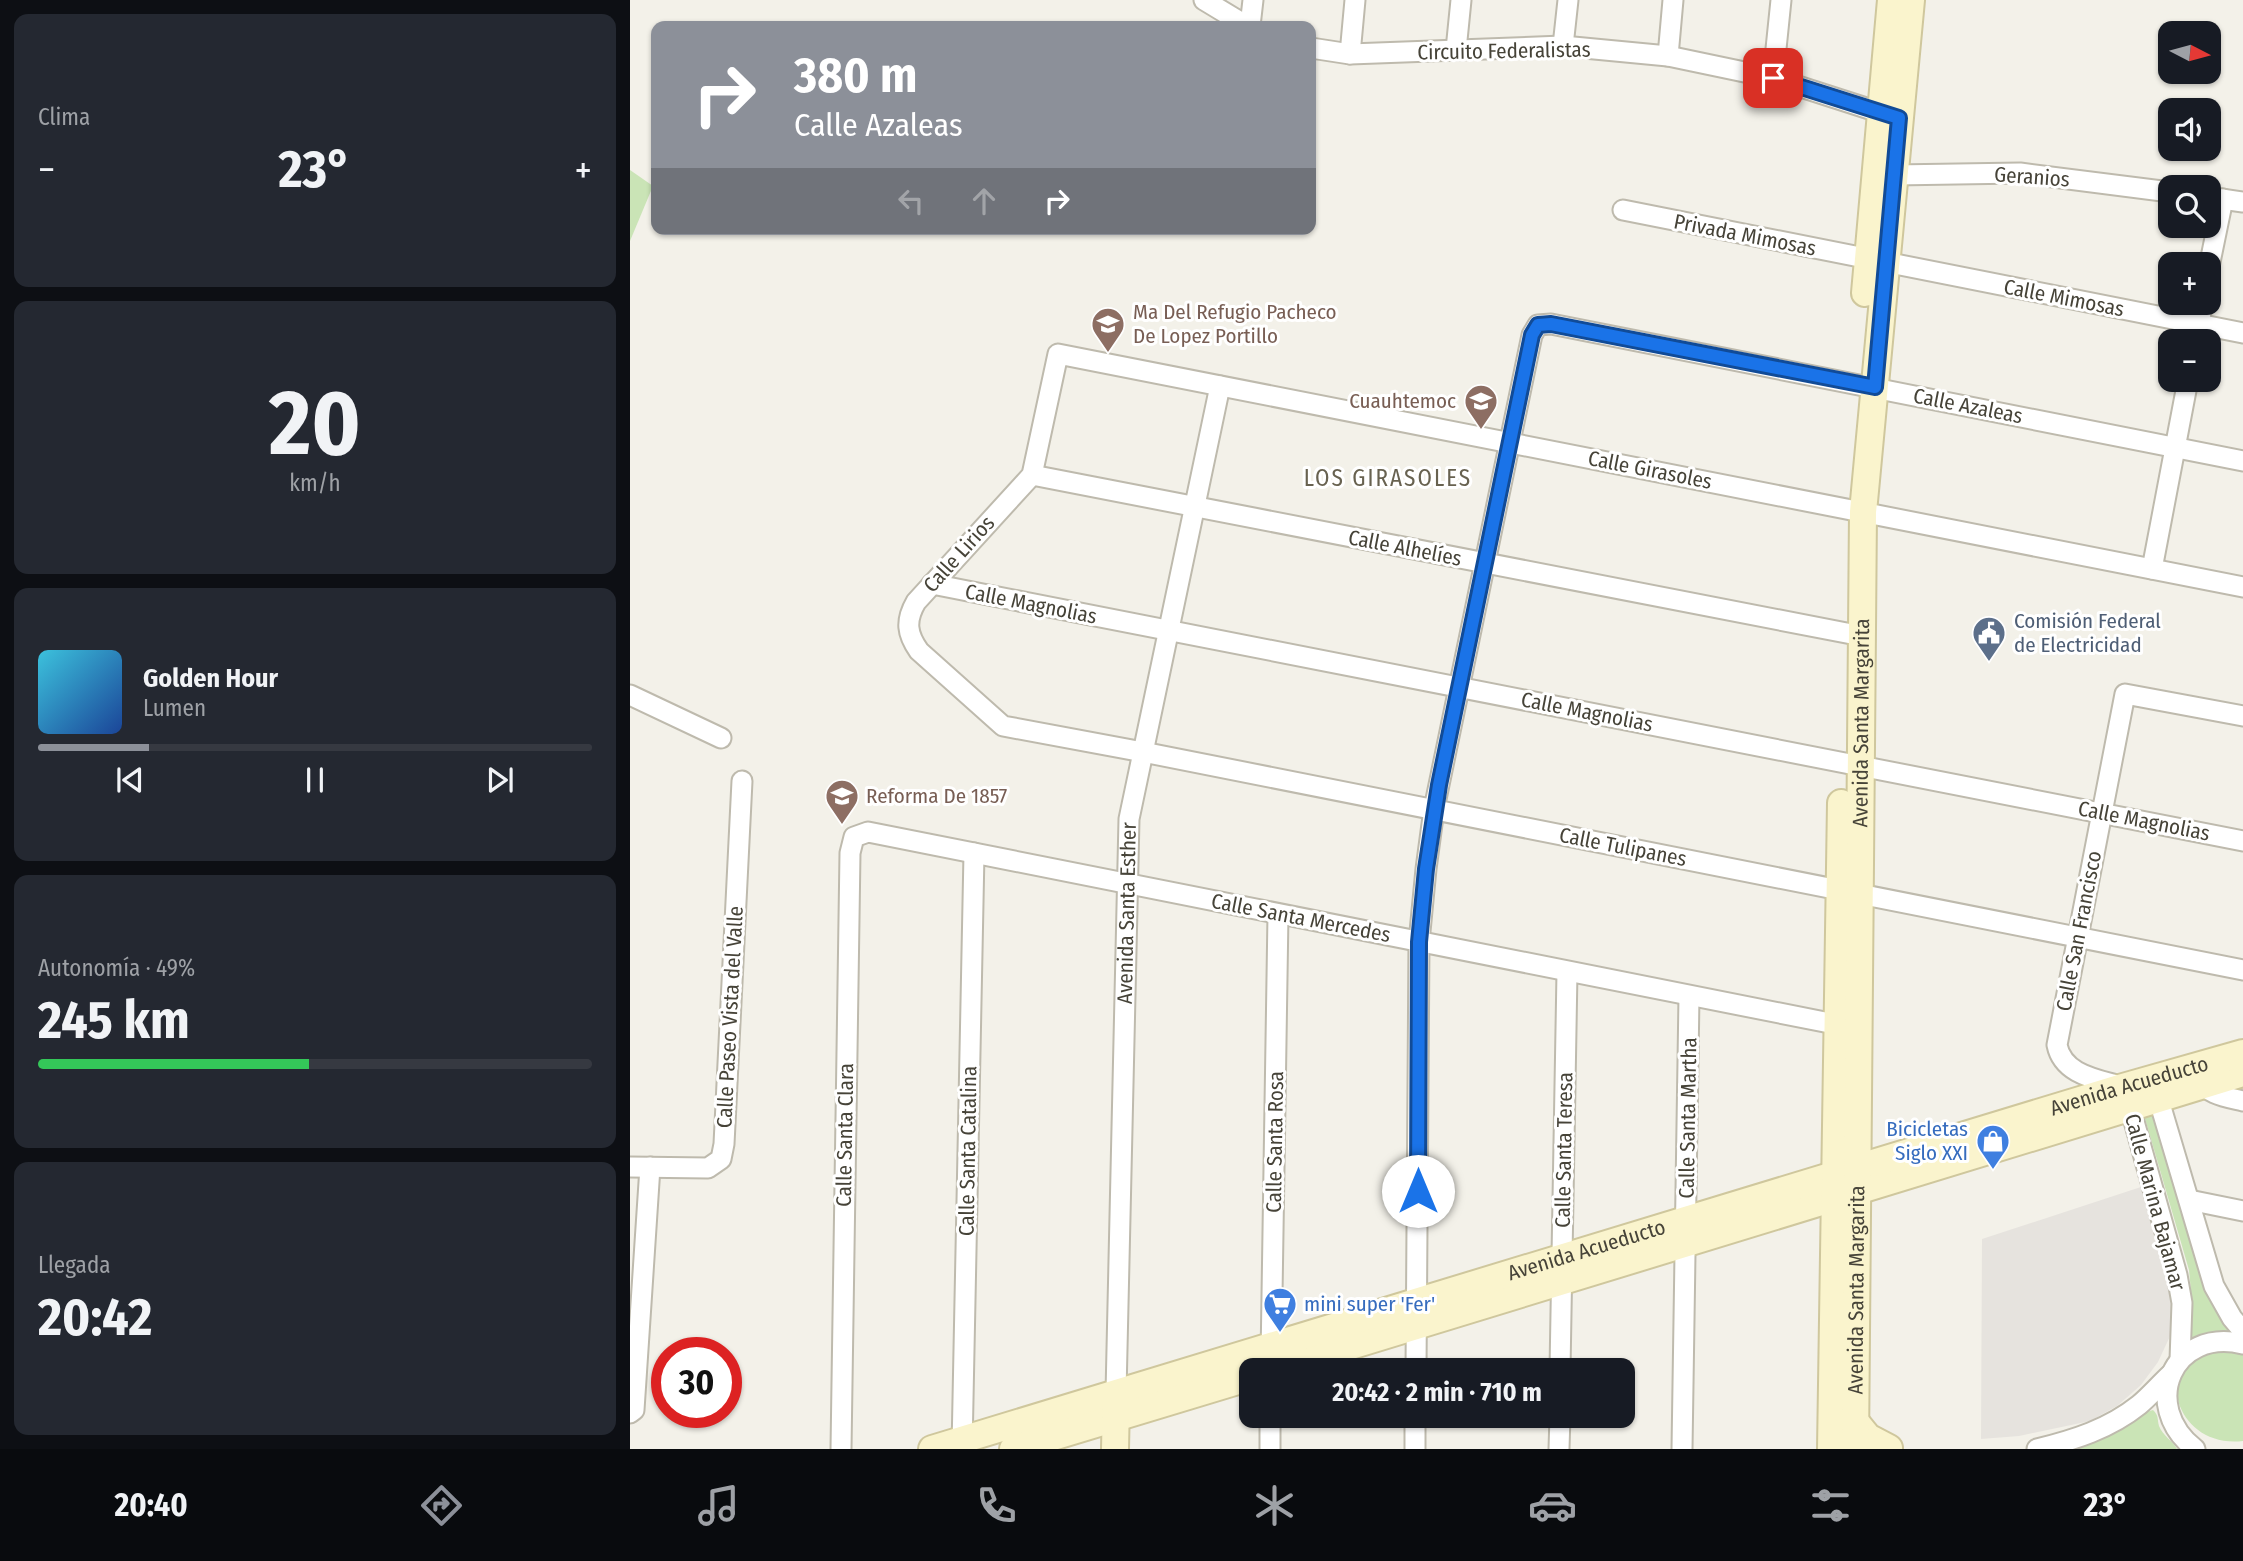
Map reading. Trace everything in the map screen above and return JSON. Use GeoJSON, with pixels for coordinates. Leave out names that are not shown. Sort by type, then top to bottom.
{"type":"FeatureCollection","features":[{"type":"Feature","properties":{"kind":"main road","name":"Avenida Santa Margarita"},"geometry":{"type":"LineString","coordinates":[[1877,261],[1894,175],[1890,115],[1891,0]]}},
{"type":"Feature","properties":{"kind":"main road","name":"Avenida Santa Margarita"},"geometry":{"type":"LineString","coordinates":[[1843,1448],[1855,510],[1890,115],[1911,0]]}},
{"type":"Feature","properties":{"kind":"main road","name":"Avenida Acueducto"},"geometry":{"type":"LineString","coordinates":[[1283,1358],[1417,1314],[2197,1077],[2243,1053]]}},
{"type":"Feature","properties":{"kind":"main road","name":"Avenida Acueducto"},"geometry":{"type":"LineString","coordinates":[[2197,1077],[2243,1073]]}},
{"type":"Feature","properties":{"kind":"main road","name":"Avenida Santa Margarita"},"geometry":{"type":"LineString","coordinates":[[1843,1448],[1855,1420],[1846,1183]]}},
{"type":"Feature","properties":{"kind":"main road","name":"Avenida Acueducto"},"geometry":{"type":"LineString","coordinates":[[1013,1449],[1116,1406],[1239,1371]]}},
{"type":"Feature","properties":{"kind":"main road","name":"Avenida Acueducto"},"geometry":{"type":"LineString","coordinates":[[932,1449],[1239,1380]]}},
{"type":"Feature","properties":{"kind":"main road","name":"Avenida Santa Esther"},"geometry":{"type":"LineString","coordinates":[[1115,1449],[1116,1406]]}},
{"type":"Feature","properties":{"kind":"main road"},"geometry":{"type":"LineString","coordinates":[[1855,1420],[1868,1437],[1889,1448]]}},
{"type":"Feature","properties":{"kind":"street"},"geometry":{"type":"LineString","coordinates":[[1204,0],[1240,21]]}},
{"type":"Feature","properties":{"kind":"street"},"geometry":{"type":"LineString","coordinates":[[1250,21],[1253,0]]}},
{"type":"Feature","properties":{"kind":"street"},"geometry":{"type":"LineString","coordinates":[[1350,54],[1355,0]]}},
{"type":"Feature","properties":{"kind":"street"},"geometry":{"type":"LineString","coordinates":[[1456,50],[1461,0]]}},
{"type":"Feature","properties":{"kind":"street"},"geometry":{"type":"LineString","coordinates":[[1563,46],[1568,0]]}},
{"type":"Feature","properties":{"kind":"street"},"geometry":{"type":"LineString","coordinates":[[1668,56],[1673,0]]}},
{"type":"Feature","properties":{"kind":"street"},"geometry":{"type":"LineString","coordinates":[[1773,78],[1781,0]]}},
{"type":"Feature","properties":{"kind":"street","name":"Circuito Federalistas"},"geometry":{"type":"LineString","coordinates":[[1316,49],[1350,54],[1563,46],[1668,56],[1773,78],[1890,115]]}},
{"type":"Feature","properties":{"kind":"street","name":"Geranios"},"geometry":{"type":"LineString","coordinates":[[1894,175],[2021,173],[2158,190]]}},
{"type":"Feature","properties":{"kind":"street"},"geometry":{"type":"LineString","coordinates":[[2221,199],[2243,202]]}},
{"type":"Feature","properties":{"kind":"street","name":"Privada Mimosas"},"geometry":{"type":"LineString","coordinates":[[1623,210],[1877,261]]}},
{"type":"Feature","properties":{"kind":"street","name":"Calle Mimosas"},"geometry":{"type":"LineString","coordinates":[[1877,261],[2179,329]]}},
{"type":"Feature","properties":{"kind":"street","name":"Calle Azaleas"},"geometry":{"type":"LineString","coordinates":[[1509,443],[1532,335],[1538,325],[1551,324],[2243,461]]}},
{"type":"Feature","properties":{"kind":"street","name":"Calle Mimosas"},"geometry":{"type":"LineString","coordinates":[[2221,333],[2243,333]]}},
{"type":"Feature","properties":{"kind":"street","name":"Calle Girasoles"},"geometry":{"type":"LineString","coordinates":[[1032,475],[1058,354],[2243,587]]}},
{"type":"Feature","properties":{"kind":"street","name":"Avenida Santa Esther"},"geometry":{"type":"LineString","coordinates":[[1116,1406],[1129,818],[1220,386]]}},
{"type":"Feature","properties":{"kind":"street"},"geometry":{"type":"LineString","coordinates":[[2152,569],[2186,392]]}},
{"type":"Feature","properties":{"kind":"street"},"geometry":{"type":"LineString","coordinates":[[1416,1358],[1419,942],[1426,869],[1434,810],[1509,443]]}},
{"type":"Feature","properties":{"kind":"street","name":"Calle Alhelíes"},"geometry":{"type":"LineString","coordinates":[[1032,475],[1853,634]]}},
{"type":"Feature","properties":{"kind":"street","name":"Calle Lirios"},"geometry":{"type":"LineString","coordinates":[[1003,726],[919,651],[911,639],[907,625],[911,610],[932,584],[1032,475]]}},
{"type":"Feature","properties":{"kind":"street","name":"Calle Magnolias"},"geometry":{"type":"LineString","coordinates":[[932,584],[2243,841]]}},
{"type":"Feature","properties":{"kind":"street","name":"Calle San Francisco"},"geometry":{"type":"LineString","coordinates":[[2127,1097],[2066,1065],[2059,1056],[2057,1045],[2125,694],[2243,716]]}},
{"type":"Feature","properties":{"kind":"street"},"geometry":{"type":"LineString","coordinates":[[630,695],[721,738]]}},
{"type":"Feature","properties":{"kind":"street","name":"Calle Tulipanes"},"geometry":{"type":"LineString","coordinates":[[1003,726],[1143,751],[2243,970]]}},
{"type":"Feature","properties":{"kind":"street","name":"Calle Paseo Vista del Valle"},"geometry":{"type":"LineString","coordinates":[[640,1167],[708,1168],[720,1159],[722,1152],[742,781]]}},
{"type":"Feature","properties":{"kind":"street","name":"Calle Santa Mercedes"},"geometry":{"type":"LineString","coordinates":[[868,832],[1848,1027]]}},
{"type":"Feature","properties":{"kind":"street","name":"Calle Santa Clara"},"geometry":{"type":"LineString","coordinates":[[841,1449],[850,853],[854,837],[868,832]]}},
{"type":"Feature","properties":{"kind":"street","name":"Calle Santa Catalina"},"geometry":{"type":"LineString","coordinates":[[962,1444],[974,853]]}},
{"type":"Feature","properties":{"kind":"street","name":"Calle Santa Rosa"},"geometry":{"type":"LineString","coordinates":[[1271,1358],[1278,914]]}},
{"type":"Feature","properties":{"kind":"street","name":"Calle Santa Teresa"},"geometry":{"type":"LineString","coordinates":[[1560,1358],[1567,972]]}},
{"type":"Feature","properties":{"kind":"street","name":"Calle Santa Martha"},"geometry":{"type":"LineString","coordinates":[[1682,1449],[1689,996]]}},
{"type":"Feature","properties":{"kind":"street"},"geometry":{"type":"LineString","coordinates":[[2197,1077],[2211,1092],[2243,1101]]}},
{"type":"Feature","properties":{"kind":"street","name":"Calle Marina Bajamar"},"geometry":{"type":"LineString","coordinates":[[2156,1089],[2214,1286],[2232,1318],[2243,1331]]}},
{"type":"Feature","properties":{"kind":"street","name":"Calle Marina Bajamar"},"geometry":{"type":"LineString","coordinates":[[2127,1097],[2177,1275],[2182,1304],[2176,1367],[2166,1394],[2168,1415],[2178,1434],[2194,1449]]}},
{"type":"Feature","properties":{"kind":"street"},"geometry":{"type":"LineString","coordinates":[[630,1413],[634,1410],[640,1167]]}},
{"type":"Feature","properties":{"kind":"street"},"geometry":{"type":"LineString","coordinates":[[2189,1200],[2243,1211]]}},
{"type":"Feature","properties":{"kind":"street"},"geometry":{"type":"LineString","coordinates":[[2038,1449],[2107,1426],[2140,1405],[2194,1349],[2211,1342],[2229,1340],[2243,1343]]}},
{"type":"Feature","properties":{"kind":"street"},"geometry":{"type":"LineString","coordinates":[[1270,1428],[1270,1449]]}},
{"type":"Feature","properties":{"kind":"street"},"geometry":{"type":"LineString","coordinates":[[1415,1428],[1415,1449]]}},
{"type":"Feature","properties":{"kind":"street"},"geometry":{"type":"LineString","coordinates":[[1559,1449],[1560,1428]]}},
{"type":"Feature","properties":{"kind":"street"},"geometry":{"type":"LineString","coordinates":[[1843,1448],[1902,1449]]}},
{"type":"Feature","properties":{"kind":"shaded area"},"geometry":{"type":"Polygon","coordinates":[[[2147,1185],[2174,1302],[2171,1334],[2158,1362],[2141,1385],[2117,1406],[2090,1421],[2019,1436],[1981,1439],[1982,1239],[2147,1185]]]}},
{"type":"Feature","properties":{"kind":"green space"},"geometry":{"type":"Polygon","coordinates":[[[630,170],[651,185],[651,191],[630,241],[630,170]]]}},
{"type":"Feature","properties":{"kind":"green space"},"geometry":{"type":"Polygon","coordinates":[[[2155,1111],[2243,1337],[2185,1351],[2192,1302],[2189,1270],[2144,1115],[2155,1111]]]}},
{"type":"Feature","properties":{"kind":"green space"},"geometry":{"type":"Polygon","coordinates":[[[2232,1350],[2243,1354],[2243,1441],[2221,1440],[2202,1433],[2189,1421],[2180,1406],[2177,1390],[2181,1374],[2192,1361],[2210,1352],[2232,1350]]]}},
{"type":"Feature","properties":{"kind":"green space"},"geometry":{"type":"Polygon","coordinates":[[[2153,1410],[2159,1426],[2177,1449],[2065,1449],[2101,1439],[2143,1413],[2153,1410]]]}},
{"type":"Feature","properties":{"kind":"place","name":"Ma Del Refugio Pacheco De Lopez Portillo"},"geometry":{"type":"Point","coordinates":[1108,354]}},
{"type":"Feature","properties":{"kind":"place","name":"Cuauhtemoc"},"geometry":{"type":"Point","coordinates":[1481,431]}},
{"type":"Feature","properties":{"kind":"place","name":"Comisión Federal de Electricidad"},"geometry":{"type":"Point","coordinates":[1989,663]}},
{"type":"Feature","properties":{"kind":"place","name":"Reforma De 1857"},"geometry":{"type":"Point","coordinates":[842,826]}},
{"type":"Feature","properties":{"kind":"place","name":"Bicicletas Siglo XXI"},"geometry":{"type":"Point","coordinates":[1993,1171]}},
{"type":"Feature","properties":{"kind":"place","name":"mini super 'Fer'"},"geometry":{"type":"Point","coordinates":[1280,1334]}},
{"type":"Feature","properties":{"kind":"district","name":"LOS GIRASOLES"},"geometry":{"type":"Point","coordinates":[1388,478]}},
{"type":"Feature","properties":{"kind":"route"},"geometry":{"type":"LineString","coordinates":[[1418,1191],[1419,942],[1426,869],[1434,810],[1532,335],[1538,325],[1551,324],[1875,387],[1899,118],[1773,78]]}}]}
